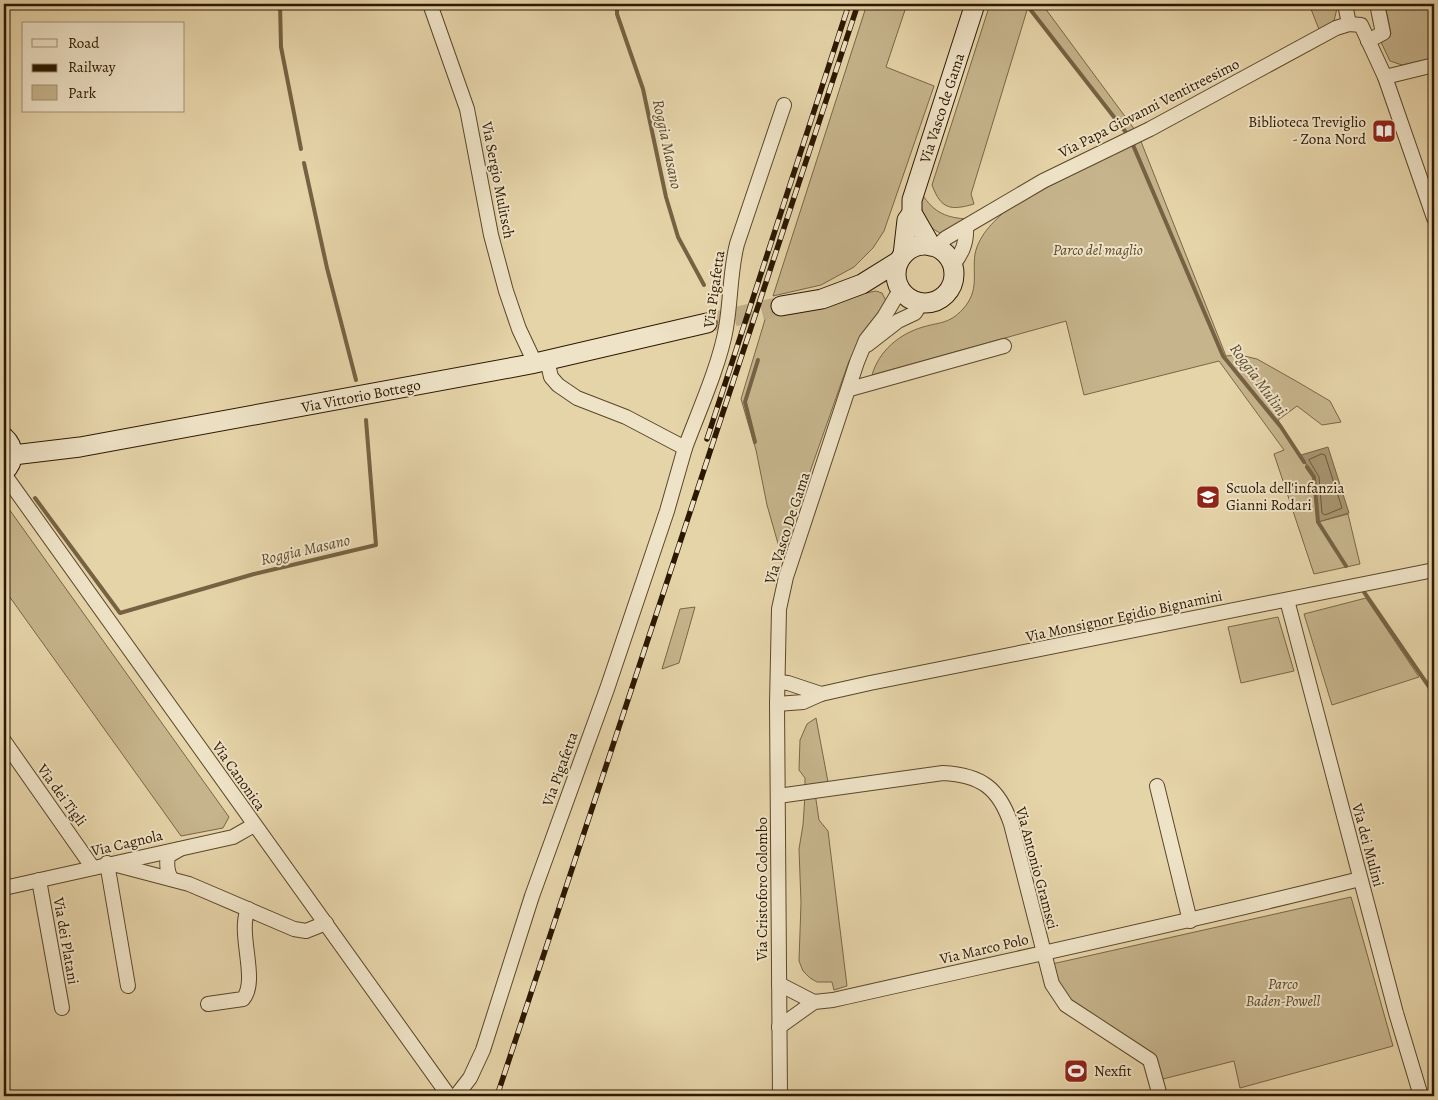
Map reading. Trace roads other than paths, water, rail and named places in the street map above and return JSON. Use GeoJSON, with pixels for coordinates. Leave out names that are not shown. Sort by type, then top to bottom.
{"type":"FeatureCollection","features":[{"type":"Feature","properties":{"kind":"street","name":"Via Sergio Mulitsch"},"geometry":{"type":"LineString","coordinates":[[430,4],[467,109],[491,235],[506,291],[519,329],[541,361]]}},
{"type":"Feature","properties":{"kind":"street","name":"Via Vasco de Gama"},"geometry":{"type":"LineString","coordinates":[[901,258],[907,220],[912,214],[912,200],[975,4]]}},
{"type":"Feature","properties":{"kind":"street"},"geometry":{"type":"LineString","coordinates":[[1345,4],[1349,24],[1360,25],[1385,77],[1434,218]]}},
{"type":"Feature","properties":{"kind":"street"},"geometry":{"type":"LineString","coordinates":[[1368,41],[1382,32],[1377,4]]}},
{"type":"Feature","properties":{"kind":"street","name":"Via Papa Giovanni Ventitreesimo"},"geometry":{"type":"LineString","coordinates":[[934,246],[1003,203],[1043,181],[1150,129],[1336,28],[1349,24]]}},
{"type":"Feature","properties":{"kind":"street"},"geometry":{"type":"LineString","coordinates":[[1385,77],[1434,65]]}},
{"type":"Feature","properties":{"kind":"street","name":"Via Pigafetta"},"geometry":{"type":"LineString","coordinates":[[456,1096],[470,1078],[483,1050],[532,896],[635,604],[685,448],[708,386],[726,329],[731,266],[784,105]]}},
{"type":"Feature","properties":{"kind":"street"},"geometry":{"type":"LineString","coordinates":[[901,258],[896,276],[899,288],[911,300],[921,303],[940,299],[948,293],[954,275],[953,265],[948,256],[934,246],[912,214]]}},
{"type":"Feature","properties":{"kind":"street"},"geometry":{"type":"LineString","coordinates":[[953,265],[962,252],[967,237],[966,227]]}},
{"type":"Feature","properties":{"kind":"street"},"geometry":{"type":"LineString","coordinates":[[781,306],[822,299],[862,284],[916,246],[934,246]]}},
{"type":"Feature","properties":{"kind":"street"},"geometry":{"type":"LineString","coordinates":[[862,284],[899,288]]}},
{"type":"Feature","properties":{"kind":"street","name":"Via Vasco De Gama"},"geometry":{"type":"LineString","coordinates":[[778,682],[780,609],[786,578],[850,389],[857,362],[866,340],[884,317],[899,288]]}},
{"type":"Feature","properties":{"kind":"street"},"geometry":{"type":"LineString","coordinates":[[864,347],[898,321],[914,313],[921,303]]}},
{"type":"Feature","properties":{"kind":"street","name":"Via Vittorio Bottego"},"geometry":{"type":"LineString","coordinates":[[13,455],[80,447],[541,361],[707,323]]}},
{"type":"Feature","properties":{"kind":"street"},"geometry":{"type":"LineString","coordinates":[[850,389],[1004,346]]}},
{"type":"Feature","properties":{"kind":"street"},"geometry":{"type":"LineString","coordinates":[[541,361],[558,385],[577,398],[626,417],[685,448]]}},
{"type":"Feature","properties":{"kind":"street"},"geometry":{"type":"LineString","coordinates":[[4,437],[9,442],[13,455],[4,473]]}},
{"type":"Feature","properties":{"kind":"street","name":"Via Canonica"},"geometry":{"type":"LineString","coordinates":[[4,473],[449,1096]]}},
{"type":"Feature","properties":{"kind":"street","name":"Via Monsignor Egidio Bignamini"},"geometry":{"type":"LineString","coordinates":[[777,704],[803,702],[821,694],[1434,570]]}},
{"type":"Feature","properties":{"kind":"street","name":"Via dei Mulini"},"geometry":{"type":"LineString","coordinates":[[1286,600],[1360,879],[1421,1096]]}},
{"type":"Feature","properties":{"kind":"street","name":"Via Monsignor Egidio Bignamini"},"geometry":{"type":"LineString","coordinates":[[778,682],[788,683],[821,694]]}},
{"type":"Feature","properties":{"kind":"street","name":"Via Cristoforo Colombo"},"geometry":{"type":"LineString","coordinates":[[778,682],[780,1096]]}},
{"type":"Feature","properties":{"kind":"street","name":"Via dei Tigli"},"geometry":{"type":"LineString","coordinates":[[4,741],[93,868]]}},
{"type":"Feature","properties":{"kind":"street","name":"Via Antonio Gramsci"},"geometry":{"type":"LineString","coordinates":[[778,796],[943,773],[962,774],[979,780],[994,792],[1005,807],[1052,984],[1066,1005],[1150,1060],[1160,1096]]}},
{"type":"Feature","properties":{"kind":"street"},"geometry":{"type":"LineString","coordinates":[[1157,786],[1190,921]]}},
{"type":"Feature","properties":{"kind":"street","name":"Via Cagnola"},"geometry":{"type":"LineString","coordinates":[[4,888],[93,868],[107,863],[239,835],[254,825]]}},
{"type":"Feature","properties":{"kind":"street"},"geometry":{"type":"LineString","coordinates":[[171,879],[167,871],[168,856],[185,847]]}},
{"type":"Feature","properties":{"kind":"street"},"geometry":{"type":"LineString","coordinates":[[128,986],[107,863],[171,879],[300,930],[314,929],[326,923]]}},
{"type":"Feature","properties":{"kind":"street","name":"Via Marco Polo"},"geometry":{"type":"LineString","coordinates":[[779,1028],[814,1002],[833,1000],[1190,921],[1360,879]]}},
{"type":"Feature","properties":{"kind":"street","name":"Via dei Platani"},"geometry":{"type":"LineString","coordinates":[[39,880],[62,1008]]}},
{"type":"Feature","properties":{"kind":"street"},"geometry":{"type":"LineString","coordinates":[[208,1004],[243,999],[246,995],[248,984],[244,920],[248,909]]}},
{"type":"Feature","properties":{"kind":"street"},"geometry":{"type":"LineString","coordinates":[[779,984],[814,1002]]}},
{"type":"Feature","properties":{"kind":"water"},"geometry":{"type":"Polygon","coordinates":[[[1328,447],[1349,513],[1318,522],[1314,477],[1301,455],[1328,447]]]}},
{"type":"Feature","properties":{"kind":"waterway","name":"Roggia Masano"},"geometry":{"type":"LineString","coordinates":[[280,4],[281,47],[301,149]]}},
{"type":"Feature","properties":{"kind":"waterway","name":"Roggia Masano"},"geometry":{"type":"LineString","coordinates":[[617,4],[617,14],[643,89],[666,197],[678,237],[704,285]]}},
{"type":"Feature","properties":{"kind":"waterway","name":"Roggia Mulini"},"geometry":{"type":"LineString","coordinates":[[1026,4],[1128,135]]}},
{"type":"Feature","properties":{"kind":"waterway","name":"Roggia Mulini"},"geometry":{"type":"LineString","coordinates":[[1133,145],[1223,356],[1281,427],[1304,462]]}},
{"type":"Feature","properties":{"kind":"waterway","name":"Roggia Masano"},"geometry":{"type":"LineString","coordinates":[[304,163],[327,268],[356,380]]}},
{"type":"Feature","properties":{"kind":"waterway","name":"Roggia Masano"},"geometry":{"type":"LineString","coordinates":[[755,442],[745,402],[758,360]]}},
{"type":"Feature","properties":{"kind":"waterway","name":"Roggia Masano"},"geometry":{"type":"LineString","coordinates":[[35,498],[120,613],[254,574],[376,545],[366,420]]}},
{"type":"Feature","properties":{"kind":"waterway","name":"Roggia Mulini"},"geometry":{"type":"LineString","coordinates":[[1307,467],[1314,477],[1318,522],[1346,566]]}},
{"type":"Feature","properties":{"kind":"waterway","name":"Roggia Mulini"},"geometry":{"type":"LineString","coordinates":[[1364,592],[1434,694]]}},
{"type":"Feature","properties":{"kind":"tunnel"},"geometry":{"type":"LineString","coordinates":[[707,323],[781,306]]}},
{"type":"Feature","properties":{"kind":"railway"},"geometry":{"type":"LineString","coordinates":[[707,439],[849,4]]}},
{"type":"Feature","properties":{"kind":"railway"},"geometry":{"type":"LineString","coordinates":[[497,1096],[858,4]]}},
{"type":"Feature","properties":{"kind":"place","name":"Biblioteca Treviglio - Zona Nord"},"geometry":{"type":"Point","coordinates":[1384,131]}},
{"type":"Feature","properties":{"kind":"place","name":"Scuola dell'infanzia Gianni Rodari"},"geometry":{"type":"Point","coordinates":[1208,497]}},
{"type":"Feature","properties":{"kind":"place","name":"Nexfit"},"geometry":{"type":"Point","coordinates":[1076,1071]}},
{"type":"Feature","properties":{"kind":"park label","name":"Parco del maglio"},"geometry":{"type":"Point","coordinates":[1098,250]}},
{"type":"Feature","properties":{"kind":"park label","name":"Parco Baden-Powell"},"geometry":{"type":"Point","coordinates":[1283,992]}}]}
